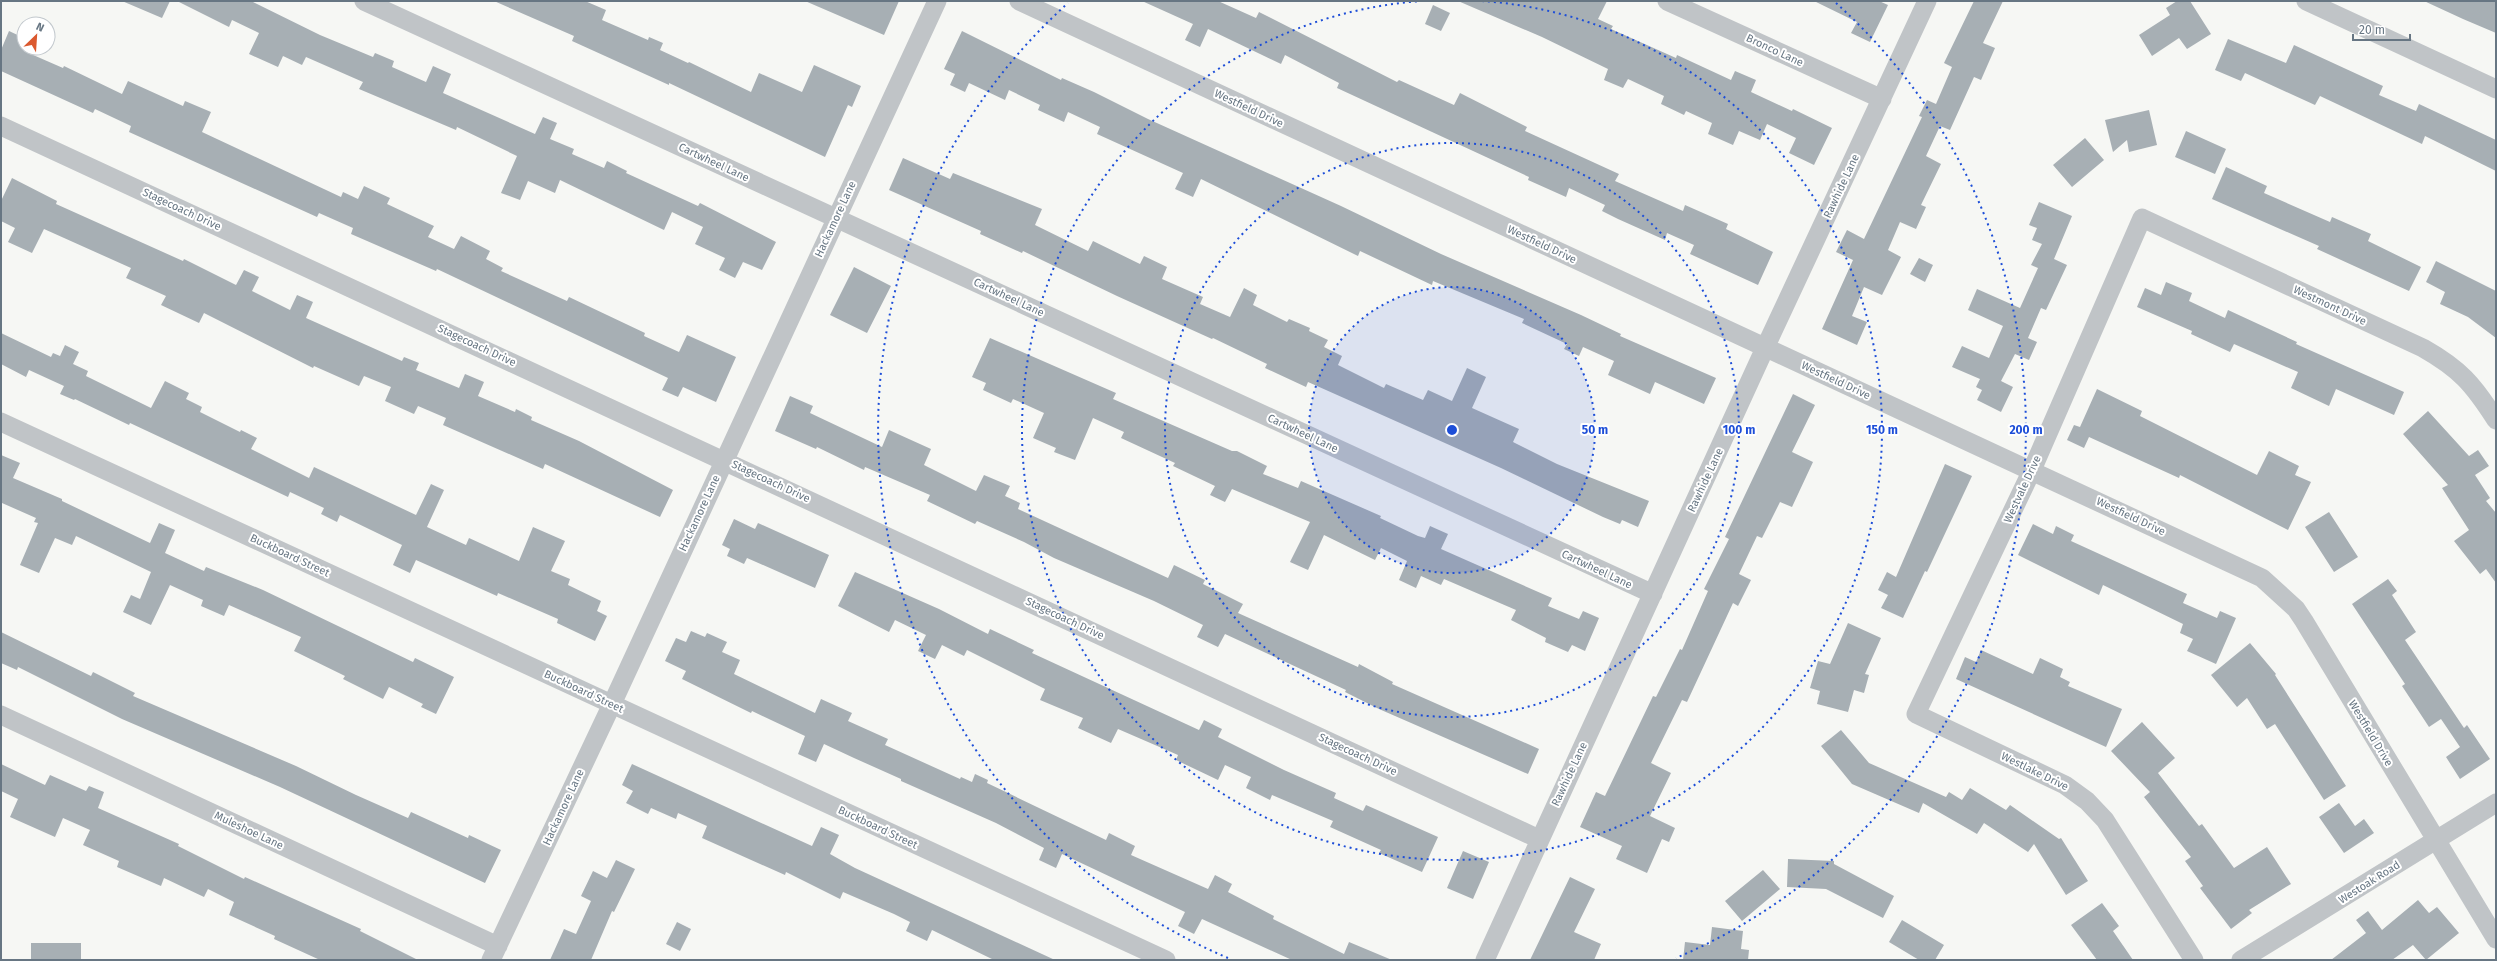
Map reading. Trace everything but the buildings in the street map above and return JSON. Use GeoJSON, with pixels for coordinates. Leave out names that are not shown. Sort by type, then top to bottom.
{"type":"FeatureCollection","features":[{"type":"Feature","properties":{"kind":"street","name":"Cartwheel Lane"},"geometry":{"type":"LineString","coordinates":[[364,1],[1653,594]]}},
{"type":"Feature","properties":{"kind":"street","name":"Hackamore Lane"},"geometry":{"type":"LineString","coordinates":[[495,953],[612,704],[835,217],[936,1]]}},
{"type":"Feature","properties":{"kind":"street","name":"Westfield Drive"},"geometry":{"type":"LineString","coordinates":[[1019,1],[1765,348],[2249,570],[2275,587],[2304,621],[2496,939]]}},
{"type":"Feature","properties":{"kind":"street","name":"Bronco Lane"},"geometry":{"type":"LineString","coordinates":[[1667,1],[1882,99]]}},
{"type":"Feature","properties":{"kind":"street","name":"Rawhide Lane"},"geometry":{"type":"LineString","coordinates":[[1485,960],[1539,839],[1765,348],[1927,1]]}},
{"type":"Feature","properties":{"kind":"street"},"geometry":{"type":"LineString","coordinates":[[2306,1],[2496,89]]}},
{"type":"Feature","properties":{"kind":"street","name":"Stagecoach Drive"},"geometry":{"type":"LineString","coordinates":[[1,126],[724,459],[1539,839]]}},
{"type":"Feature","properties":{"kind":"street","name":"Westmont Drive"},"geometry":{"type":"LineString","coordinates":[[2142,218],[2423,348],[2449,363],[2479,393],[2496,420]]}},
{"type":"Feature","properties":{"kind":"street","name":"Westvale Drive"},"geometry":{"type":"LineString","coordinates":[[1916,714],[2032,470],[2142,218]]}},
{"type":"Feature","properties":{"kind":"street","name":"Buckboard Street"},"geometry":{"type":"LineString","coordinates":[[1,422],[1166,960]]}},
{"type":"Feature","properties":{"kind":"street","name":"Westlake Drive"},"geometry":{"type":"LineString","coordinates":[[1916,714],[2065,785],[2087,801],[2105,820],[2194,960]]}},
{"type":"Feature","properties":{"kind":"street","name":"Muleshoe Lane"},"geometry":{"type":"LineString","coordinates":[[1,715],[495,953]]}},
{"type":"Feature","properties":{"kind":"street","name":"Westoak Road"},"geometry":{"type":"LineString","coordinates":[[2241,960],[2496,803]]}}]}
